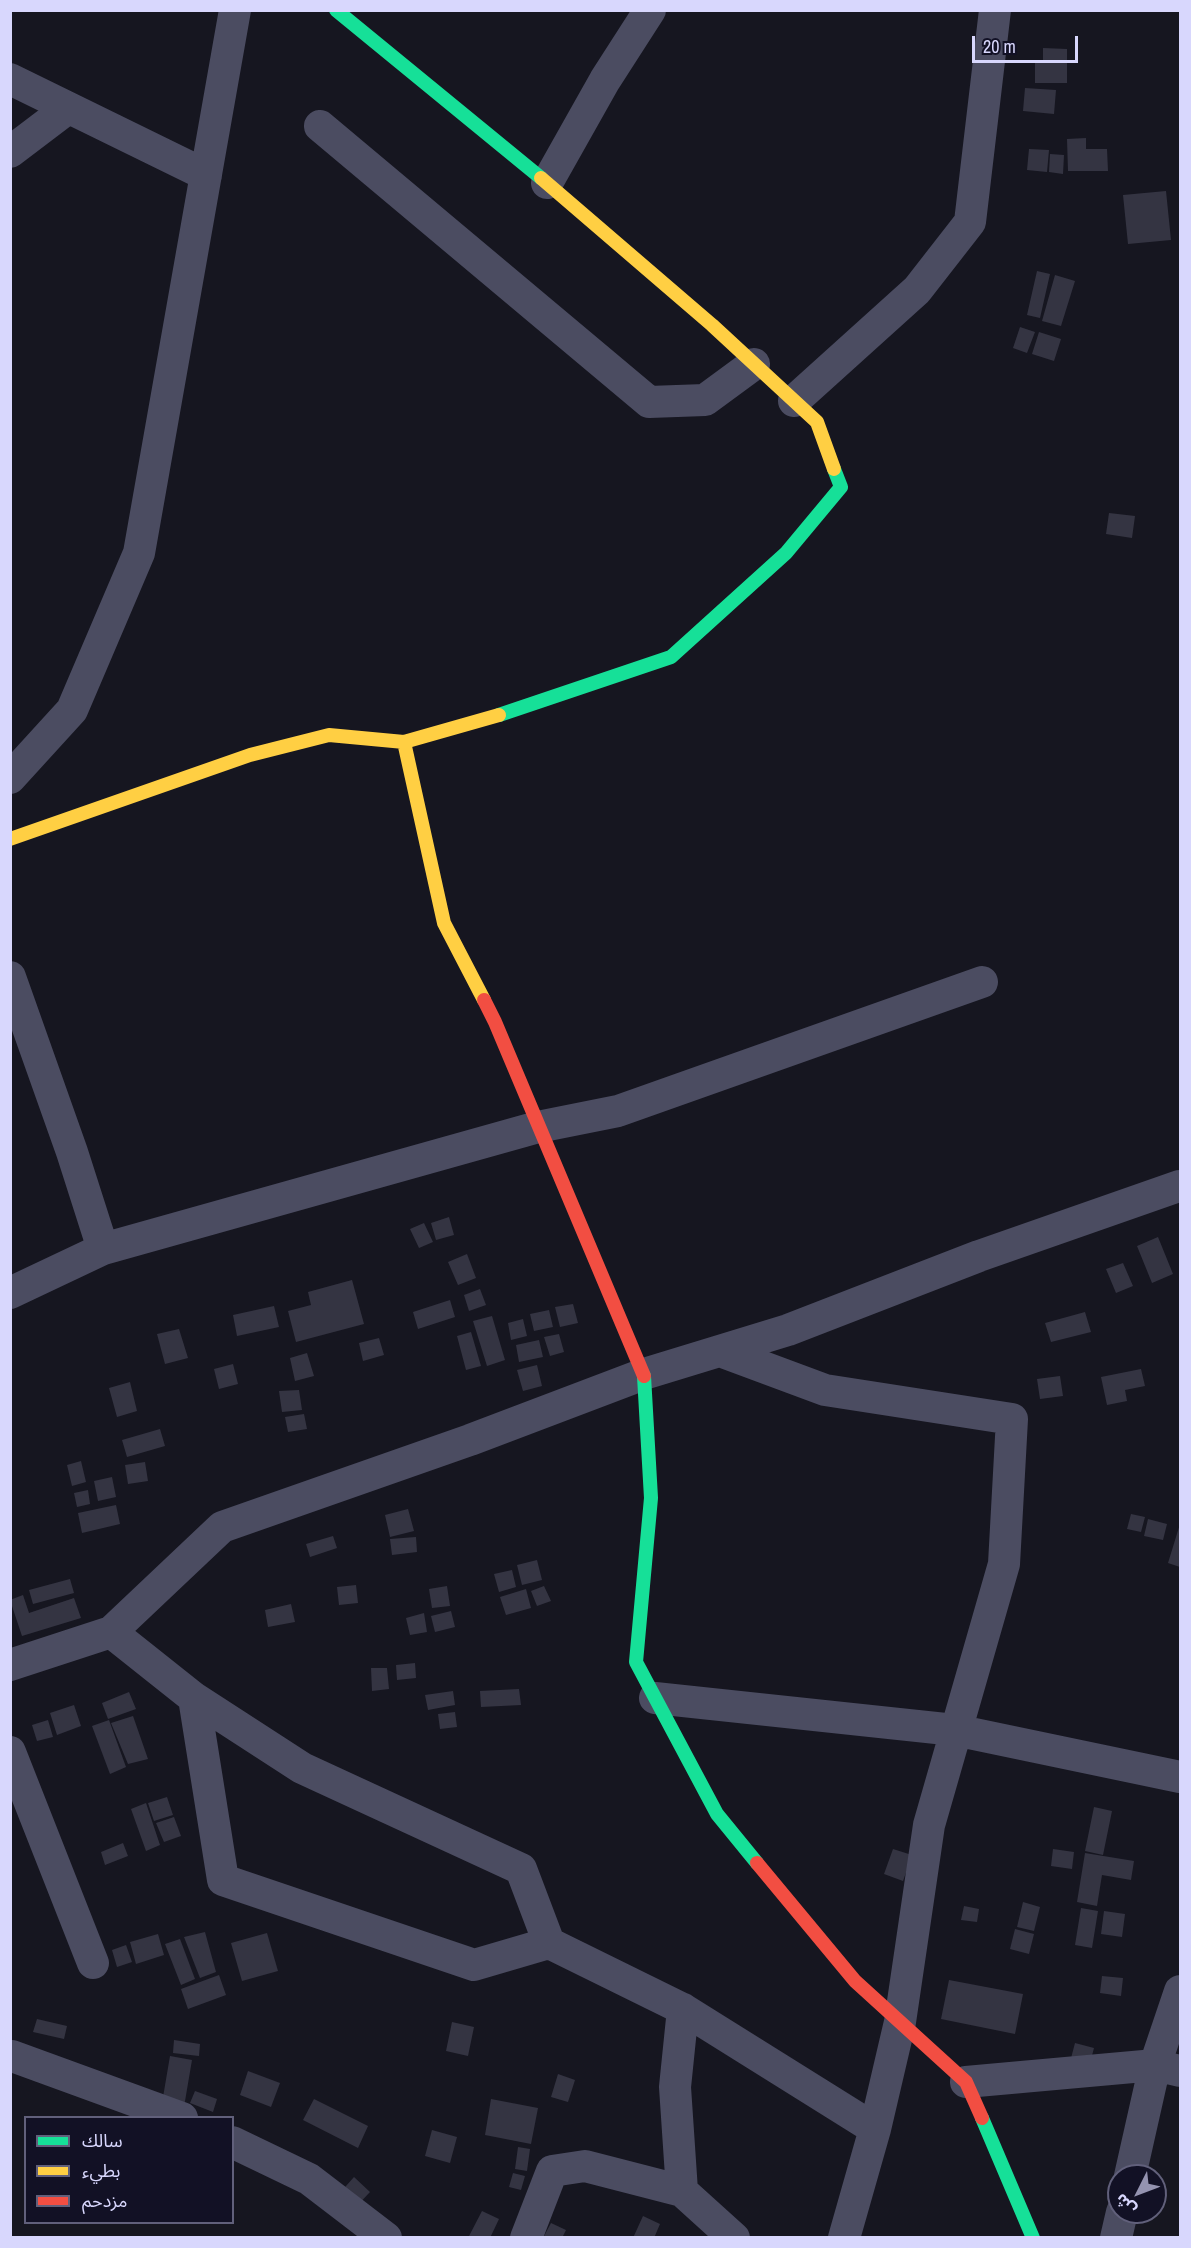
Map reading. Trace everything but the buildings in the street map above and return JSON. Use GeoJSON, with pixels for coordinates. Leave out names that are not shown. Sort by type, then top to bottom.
{"type":"FeatureCollection","features":[{"type":"Feature","properties":{"kind":"street"},"geometry":{"type":"LineString","coordinates":[[10,778],[72,710],[139,553],[235,10]]}},
{"type":"Feature","properties":{"kind":"street"},"geometry":{"type":"LineString","coordinates":[[10,839],[262,752],[329,735],[404,742],[516,710],[671,657],[786,553],[841,487],[817,422],[547,183],[336,10]]}},
{"type":"Feature","properties":{"kind":"street"},"geometry":{"type":"LineString","coordinates":[[547,183],[605,80],[650,10]]}},
{"type":"Feature","properties":{"kind":"street"},"geometry":{"type":"LineString","coordinates":[[794,401],[917,290],[970,222],[995,10]]}},
{"type":"Feature","properties":{"kind":"street"},"geometry":{"type":"LineString","coordinates":[[10,79],[207,175]]}},
{"type":"Feature","properties":{"kind":"street"},"geometry":{"type":"LineString","coordinates":[[10,152],[68,108]]}},
{"type":"Feature","properties":{"kind":"street"},"geometry":{"type":"LineString","coordinates":[[320,126],[649,402],[705,400],[754,364]]}},
{"type":"Feature","properties":{"kind":"street"},"geometry":{"type":"LineString","coordinates":[[404,742],[444,923],[495,1022],[644,1374],[651,1498],[636,1662],[717,1814],[855,1981],[966,2082],[1033,2238]]}},
{"type":"Feature","properties":{"kind":"street"},"geometry":{"type":"LineString","coordinates":[[10,976],[72,1152],[103,1249]]}},
{"type":"Feature","properties":{"kind":"street"},"geometry":{"type":"LineString","coordinates":[[10,1293],[103,1249],[538,1127],[618,1111],[982,982]]}},
{"type":"Feature","properties":{"kind":"street"},"geometry":{"type":"LineString","coordinates":[[10,1665],[111,1632],[222,1527],[470,1440],[644,1374],[788,1330],[979,1256],[1179,1186]]}},
{"type":"Feature","properties":{"kind":"street"},"geometry":{"type":"LineString","coordinates":[[720,1351],[825,1389],[1012,1419],[1004,1564],[928,1825],[900,2022],[875,2130],[844,2238]]}},
{"type":"Feature","properties":{"kind":"street"},"geometry":{"type":"LineString","coordinates":[[111,1632],[194,1698],[302,1768],[521,1869],[549,1943]]}},
{"type":"Feature","properties":{"kind":"street"},"geometry":{"type":"LineString","coordinates":[[194,1698],[222,1880],[474,1965],[549,1943],[683,2009],[875,2130]]}},
{"type":"Feature","properties":{"kind":"street"},"geometry":{"type":"LineString","coordinates":[[655,1698],[955,1730],[1180,1777]]}},
{"type":"Feature","properties":{"kind":"street"},"geometry":{"type":"LineString","coordinates":[[10,1752],[93,1963]]}},
{"type":"Feature","properties":{"kind":"street"},"geometry":{"type":"LineString","coordinates":[[1134,2164],[1168,2068],[1180,1991]]}},
{"type":"Feature","properties":{"kind":"street"},"geometry":{"type":"LineString","coordinates":[[682,2191],[675,2086],[683,2009]]}},
{"type":"Feature","properties":{"kind":"street"},"geometry":{"type":"LineString","coordinates":[[12,2056],[177,2116]]}},
{"type":"Feature","properties":{"kind":"street"},"geometry":{"type":"LineString","coordinates":[[966,2082],[1168,2068]]}},
{"type":"Feature","properties":{"kind":"street"},"geometry":{"type":"LineString","coordinates":[[234,2143],[309,2179],[386,2238]]}},
{"type":"Feature","properties":{"kind":"street"},"geometry":{"type":"LineString","coordinates":[[526,2238],[552,2171],[585,2166],[682,2191],[734,2238]]}},
{"type":"Feature","properties":{"kind":"traffic: fast"},"geometry":{"type":"LineString","coordinates":[[336,10],[541,178]]}},
{"type":"Feature","properties":{"kind":"traffic: fast"},"geometry":{"type":"LineString","coordinates":[[499,715],[671,657],[786,553],[841,487],[834,469]]}},
{"type":"Feature","properties":{"kind":"traffic: fast"},"geometry":{"type":"LineString","coordinates":[[644,1376],[651,1498],[636,1662],[717,1814],[757,1863]]}},
{"type":"Feature","properties":{"kind":"traffic: fast"},"geometry":{"type":"LineString","coordinates":[[982,2118],[1033,2238]]}},
{"type":"Feature","properties":{"kind":"traffic: slow"},"geometry":{"type":"LineString","coordinates":[[541,178],[712,325],[817,422],[834,469]]}},
{"type":"Feature","properties":{"kind":"traffic: slow"},"geometry":{"type":"LineString","coordinates":[[10,839],[250,755],[329,735],[404,742],[499,715]]}},
{"type":"Feature","properties":{"kind":"traffic: slow"},"geometry":{"type":"LineString","coordinates":[[404,742],[444,923],[484,1000]]}},
{"type":"Feature","properties":{"kind":"traffic: jam"},"geometry":{"type":"LineString","coordinates":[[484,1000],[644,1376]]}},
{"type":"Feature","properties":{"kind":"traffic: jam"},"geometry":{"type":"LineString","coordinates":[[757,1863],[855,1981],[966,2082],[982,2118]]}}]}
